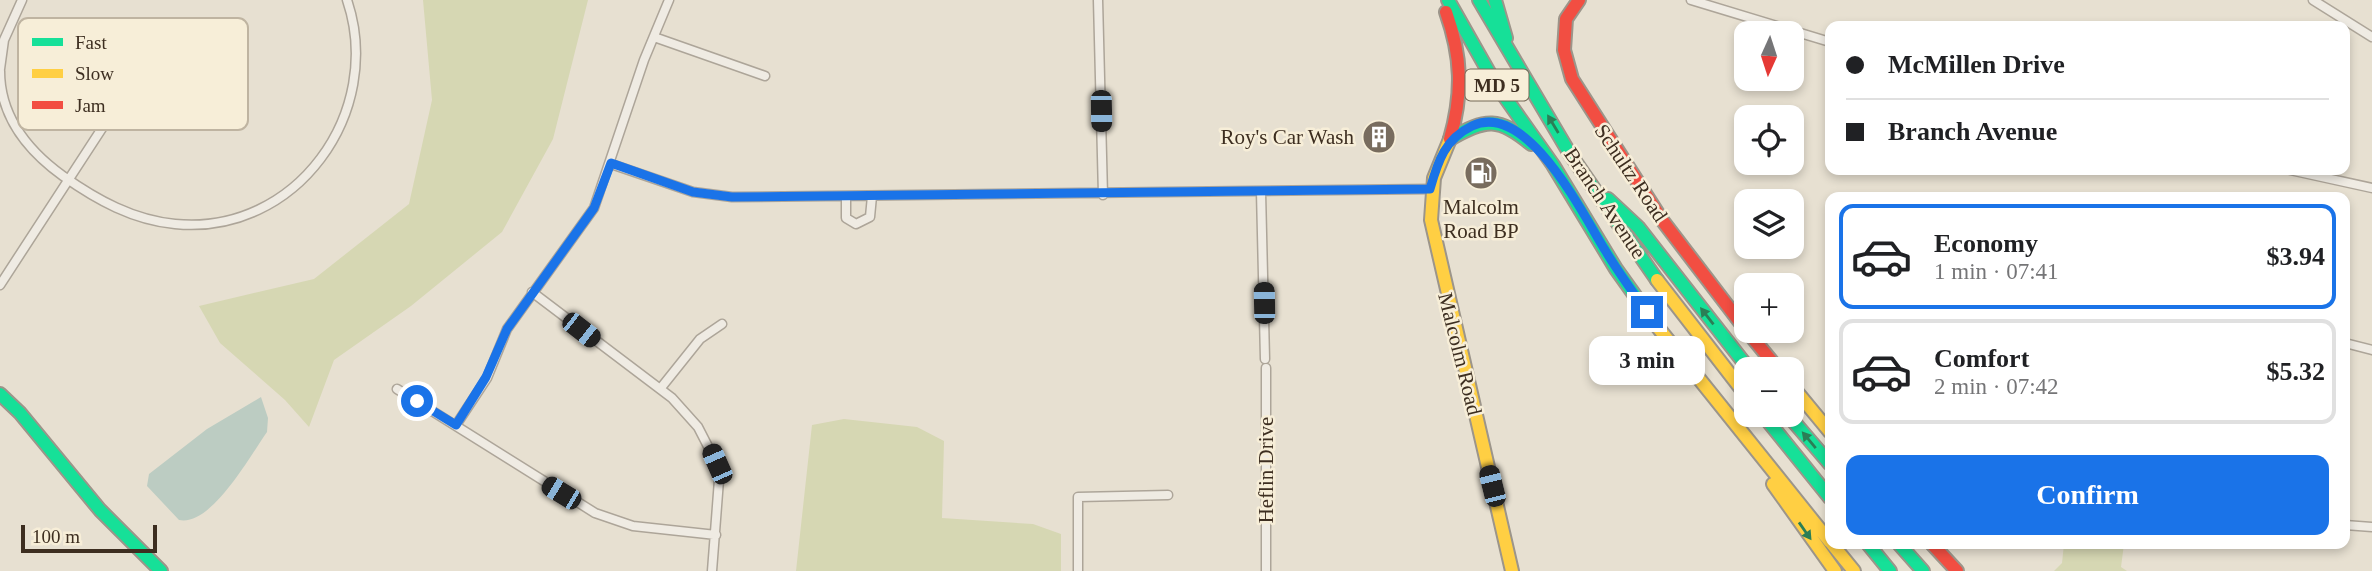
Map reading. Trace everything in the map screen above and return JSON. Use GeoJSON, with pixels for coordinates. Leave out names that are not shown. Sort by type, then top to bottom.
{"type":"FeatureCollection","features":[{"type":"Feature","properties":{"kind":"main road","name":"Malcolm Road"},"geometry":{"type":"LineString","coordinates":[[1441,0],[1457,41],[1463,75],[1461,102],[1430,189],[1435,248],[1512,571]]}},
{"type":"Feature","properties":{"kind":"main road","name":"Branch Avenue"},"geometry":{"type":"LineString","coordinates":[[1448,0],[1495,83],[1553,165],[1616,269],[1662,334],[1825,535]]}},
{"type":"Feature","properties":{"kind":"main road","name":"Branch Avenue"},"geometry":{"type":"LineString","coordinates":[[1479,0],[1588,182],[1688,323],[1734,380]]}},
{"type":"Feature","properties":{"kind":"main road"},"geometry":{"type":"LineString","coordinates":[[1495,0],[1513,59]]}},
{"type":"Feature","properties":{"kind":"main road","name":"Schultz Road"},"geometry":{"type":"LineString","coordinates":[[1579,0],[1566,19],[1564,50],[1572,79],[1662,220],[1734,313]]}},
{"type":"Feature","properties":{"kind":"main road"},"geometry":{"type":"LineString","coordinates":[[1450,139],[1486,120],[1503,123],[1553,165]]}},
{"type":"Feature","properties":{"kind":"main road"},"geometry":{"type":"LineString","coordinates":[[1588,182],[1638,227],[1740,357]]}},
{"type":"Feature","properties":{"kind":"main road","name":"Schultz Road"},"geometry":{"type":"LineString","coordinates":[[1757,343],[1768,357]]}},
{"type":"Feature","properties":{"kind":"main road"},"geometry":{"type":"LineString","coordinates":[[0,394],[20,413],[100,510],[161,571]]}},
{"type":"Feature","properties":{"kind":"main road"},"geometry":{"type":"LineString","coordinates":[[1804,401],[1825,426]]}},
{"type":"Feature","properties":{"kind":"main road"},"geometry":{"type":"LineString","coordinates":[[1727,412],[1763,471],[1835,571]]}},
{"type":"Feature","properties":{"kind":"main road"},"geometry":{"type":"LineString","coordinates":[[1773,427],[1825,492]]}},
{"type":"Feature","properties":{"kind":"main road"},"geometry":{"type":"LineString","coordinates":[[1798,427],[1825,458]]}},
{"type":"Feature","properties":{"kind":"main road","name":"Branch Avenue"},"geometry":{"type":"LineString","coordinates":[[1836,549],[1854,571]]}},
{"type":"Feature","properties":{"kind":"main road"},"geometry":{"type":"LineString","coordinates":[[1872,549],[1890,571]]}},
{"type":"Feature","properties":{"kind":"main road"},"geometry":{"type":"LineString","coordinates":[[1903,549],[1923,571]]}},
{"type":"Feature","properties":{"kind":"main road"},"geometry":{"type":"LineString","coordinates":[[1937,549],[1957,571]]}},
{"type":"Feature","properties":{"kind":"street"},"geometry":{"type":"LineString","coordinates":[[18,129],[2,98],[0,70],[4,40],[22,0]]}},
{"type":"Feature","properties":{"kind":"street"},"geometry":{"type":"LineString","coordinates":[[19,130],[39,156],[70,180],[127,212],[177,224],[219,222],[249,214],[276,201],[320,163],[335,141],[347,111],[356,74],[357,46],[347,0]]}},
{"type":"Feature","properties":{"kind":"street"},"geometry":{"type":"LineString","coordinates":[[456,425],[486,377],[505,332],[594,208],[669,0]]}},
{"type":"Feature","properties":{"kind":"street"},"geometry":{"type":"LineString","coordinates":[[1098,0],[1103,195]]}},
{"type":"Feature","properties":{"kind":"street"},"geometry":{"type":"LineString","coordinates":[[1691,0],[1825,40]]}},
{"type":"Feature","properties":{"kind":"street"},"geometry":{"type":"LineString","coordinates":[[2314,0],[2347,21]]}},
{"type":"Feature","properties":{"kind":"street"},"geometry":{"type":"LineString","coordinates":[[2350,23],[2372,37]]}},
{"type":"Feature","properties":{"kind":"street"},"geometry":{"type":"LineString","coordinates":[[654,37],[765,76]]}},
{"type":"Feature","properties":{"kind":"street"},"geometry":{"type":"LineString","coordinates":[[0,285],[101,130]]}},
{"type":"Feature","properties":{"kind":"street"},"geometry":{"type":"LineString","coordinates":[[611,163],[710,195],[1103,195],[1430,189]]}},
{"type":"Feature","properties":{"kind":"street"},"geometry":{"type":"LineString","coordinates":[[2313,175],[2372,188]]}},
{"type":"Feature","properties":{"kind":"street"},"geometry":{"type":"LineString","coordinates":[[1261,192],[1265,359]]}},
{"type":"Feature","properties":{"kind":"street"},"geometry":{"type":"LineString","coordinates":[[846,196],[846,218],[849,222],[861,224],[870,217],[872,196]]}},
{"type":"Feature","properties":{"kind":"street"},"geometry":{"type":"LineString","coordinates":[[532,292],[660,389],[698,427],[717,464],[719,489],[712,571]]}},
{"type":"Feature","properties":{"kind":"street"},"geometry":{"type":"LineString","coordinates":[[660,389],[700,339],[722,324]]}},
{"type":"Feature","properties":{"kind":"street"},"geometry":{"type":"LineString","coordinates":[[2350,344],[2372,350]]}},
{"type":"Feature","properties":{"kind":"street","name":"Heflin Drive"},"geometry":{"type":"LineString","coordinates":[[1266,368],[1266,571]]}},
{"type":"Feature","properties":{"kind":"street"},"geometry":{"type":"LineString","coordinates":[[397,388],[541,481],[607,518],[644,528],[716,535]]}},
{"type":"Feature","properties":{"kind":"street"},"geometry":{"type":"LineString","coordinates":[[1078,571],[1078,496],[1168,495]]}},
{"type":"Feature","properties":{"kind":"street"},"geometry":{"type":"LineString","coordinates":[[2350,525],[2372,527]]}},
{"type":"Feature","properties":{"kind":"green space"},"geometry":{"type":"Polygon","coordinates":[[[423,0],[588,0],[553,139],[502,232],[411,306],[334,360],[309,427],[285,400],[220,343],[199,306],[314,279],[409,204],[432,100],[423,0]]]}},
{"type":"Feature","properties":{"kind":"green space"},"geometry":{"type":"Polygon","coordinates":[[[844,419],[917,427],[944,441],[942,518],[1033,524],[1061,534],[1061,571],[796,571],[812,425],[844,419]]]}},
{"type":"Feature","properties":{"kind":"green space"},"geometry":{"type":"Polygon","coordinates":[[[2063,549],[2123,549],[2121,567],[2127,571],[2054,571],[2062,563],[2063,549]]]}},
{"type":"Feature","properties":{"kind":"shaded area"},"geometry":{"type":"Polygon","coordinates":[[[261,397],[268,418],[267,432],[251,457],[229,488],[204,513],[191,519],[179,520],[147,486],[149,474],[207,429],[261,397]]]}},
{"type":"Feature","properties":{"kind":"traffic: fast"},"geometry":{"type":"LineString","coordinates":[[1448,0],[1495,83],[1553,165],[1616,269],[1656,325]]}},
{"type":"Feature","properties":{"kind":"traffic: fast"},"geometry":{"type":"LineString","coordinates":[[1479,0],[1570,154],[1657,280]]}},
{"type":"Feature","properties":{"kind":"traffic: fast"},"geometry":{"type":"LineString","coordinates":[[1495,0],[1506,38]]}},
{"type":"Feature","properties":{"kind":"traffic: fast"},"geometry":{"type":"LineString","coordinates":[[1450,139],[1473,127],[1492,124],[1510,129],[1531,144]]}},
{"type":"Feature","properties":{"kind":"traffic: fast"},"geometry":{"type":"LineString","coordinates":[[1608,199],[1638,227],[1740,357]]}},
{"type":"Feature","properties":{"kind":"traffic: fast"},"geometry":{"type":"LineString","coordinates":[[0,394],[20,413],[100,510],[161,571]]}},
{"type":"Feature","properties":{"kind":"traffic: fast"},"geometry":{"type":"LineString","coordinates":[[1773,427],[1825,492]]}},
{"type":"Feature","properties":{"kind":"traffic: fast"},"geometry":{"type":"LineString","coordinates":[[1798,427],[1825,458]]}},
{"type":"Feature","properties":{"kind":"traffic: fast"},"geometry":{"type":"LineString","coordinates":[[1872,549],[1890,571]]}},
{"type":"Feature","properties":{"kind":"traffic: fast"},"geometry":{"type":"LineString","coordinates":[[1903,549],[1923,571]]}},
{"type":"Feature","properties":{"kind":"traffic: slow"},"geometry":{"type":"LineString","coordinates":[[1450,139],[1434,178],[1431,220],[1512,571]]}},
{"type":"Feature","properties":{"kind":"traffic: slow"},"geometry":{"type":"LineString","coordinates":[[1657,280],[1734,379]]}},
{"type":"Feature","properties":{"kind":"traffic: slow"},"geometry":{"type":"LineString","coordinates":[[1656,325],[1825,536]]}},
{"type":"Feature","properties":{"kind":"traffic: slow"},"geometry":{"type":"LineString","coordinates":[[1804,401],[1825,426]]}},
{"type":"Feature","properties":{"kind":"traffic: slow"},"geometry":{"type":"LineString","coordinates":[[1773,484],[1835,571]]}},
{"type":"Feature","properties":{"kind":"traffic: slow"},"geometry":{"type":"LineString","coordinates":[[1836,549],[1854,571]]}},
{"type":"Feature","properties":{"kind":"traffic: jam"},"geometry":{"type":"LineString","coordinates":[[1579,0],[1566,19],[1564,50],[1572,79],[1662,220],[1734,314]]}},
{"type":"Feature","properties":{"kind":"traffic: jam"},"geometry":{"type":"LineString","coordinates":[[1446,12],[1455,44],[1459,75],[1457,106],[1450,139]]}},
{"type":"Feature","properties":{"kind":"traffic: jam"},"geometry":{"type":"LineString","coordinates":[[1757,343],[1768,357]]}},
{"type":"Feature","properties":{"kind":"traffic: jam"},"geometry":{"type":"LineString","coordinates":[[1937,549],[1957,571]]}},
{"type":"Feature","properties":{"kind":"place","name":"Roy's Car Wash"},"geometry":{"type":"Point","coordinates":[1379,137]}},
{"type":"Feature","properties":{"kind":"place","name":"Malcolm Road BP"},"geometry":{"type":"Point","coordinates":[1481,173]}},
{"type":"Feature","properties":{"kind":"route"},"geometry":{"type":"LineString","coordinates":[[417,401],[456,425],[494,362],[507,329],[543,275],[594,208],[611,163],[693,192],[732,197],[1103,195],[1430,189],[1437,164],[1450,139],[1486,120],[1503,123],[1520,134],[1553,165],[1616,269],[1647,312]]}}]}
